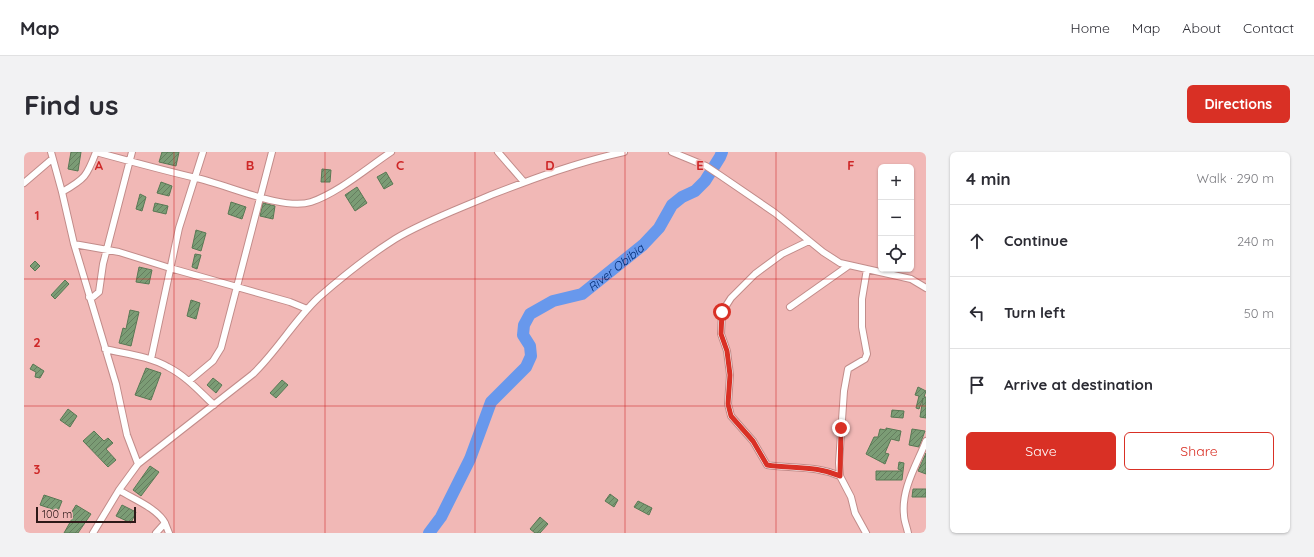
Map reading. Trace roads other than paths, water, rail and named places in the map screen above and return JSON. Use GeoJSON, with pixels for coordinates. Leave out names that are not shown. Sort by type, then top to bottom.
{"type":"FeatureCollection","features":[{"type":"Feature","properties":{"kind":"street"},"geometry":{"type":"LineString","coordinates":[[62,192],[85,176],[96,152],[196,178],[260,197],[296,204],[310,202],[354,178],[390,152]]}},
{"type":"Feature","properties":{"kind":"street"},"geometry":{"type":"LineString","coordinates":[[89,297],[97,295],[98,292],[132,152]]}},
{"type":"Feature","properties":{"kind":"street"},"geometry":{"type":"LineString","coordinates":[[151,359],[179,228],[203,152]]}},
{"type":"Feature","properties":{"kind":"street"},"geometry":{"type":"LineString","coordinates":[[189,381],[218,355],[272,152]]}},
{"type":"Feature","properties":{"kind":"street"},"geometry":{"type":"LineString","coordinates":[[498,152],[524,182]]}},
{"type":"Feature","properties":{"kind":"street"},"geometry":{"type":"LineString","coordinates":[[93,533],[119,490],[138,464],[253,374],[269,359],[307,309],[343,276],[395,239],[435,218],[524,182],[584,161],[624,152]]}},
{"type":"Feature","properties":{"kind":"street"},"geometry":{"type":"LineString","coordinates":[[673,152],[706,166],[775,212],[823,252],[848,266],[911,279],[926,288]]}},
{"type":"Feature","properties":{"kind":"street"},"geometry":{"type":"LineString","coordinates":[[24,183],[52,155],[74,244],[116,384],[127,436],[138,464]]}},
{"type":"Feature","properties":{"kind":"street"},"geometry":{"type":"LineString","coordinates":[[809,241],[782,254],[755,274],[731,298],[722,312],[721,334],[727,351],[730,375],[728,404],[731,416],[753,441],[767,465],[810,467],[829,471],[840,476]]}},
{"type":"Feature","properties":{"kind":"street"},"geometry":{"type":"LineString","coordinates":[[74,244],[107,251],[120,252],[170,268],[290,302],[307,309]]}},
{"type":"Feature","properties":{"kind":"street"},"geometry":{"type":"LineString","coordinates":[[790,307],[848,266]]}},
{"type":"Feature","properties":{"kind":"street"},"geometry":{"type":"LineString","coordinates":[[866,533],[855,513],[851,497],[840,476],[839,463],[842,406],[848,369],[865,359],[867,354],[862,327],[862,299],[867,269]]}},
{"type":"Feature","properties":{"kind":"street"},"geometry":{"type":"LineString","coordinates":[[105,349],[151,359],[169,367],[189,381],[214,405]]}},
{"type":"Feature","properties":{"kind":"street"},"geometry":{"type":"LineString","coordinates":[[908,533],[904,515],[905,497],[911,474],[926,441]]}},
{"type":"Feature","properties":{"kind":"street"},"geometry":{"type":"LineString","coordinates":[[119,490],[157,513],[165,523],[169,533]]}},
{"type":"Feature","properties":{"kind":"street"},"geometry":{"type":"LineString","coordinates":[[156,533],[165,523]]}},
{"type":"Feature","properties":{"kind":"waterway","name":"River Obibia"},"geometry":{"type":"LineString","coordinates":[[429,533],[441,517],[470,459],[491,402],[526,367],[531,356],[530,346],[523,335],[524,325],[530,314],[553,301],[582,294],[643,245],[659,228],[672,205],[682,197],[695,191],[705,181],[722,152]]}}]}
